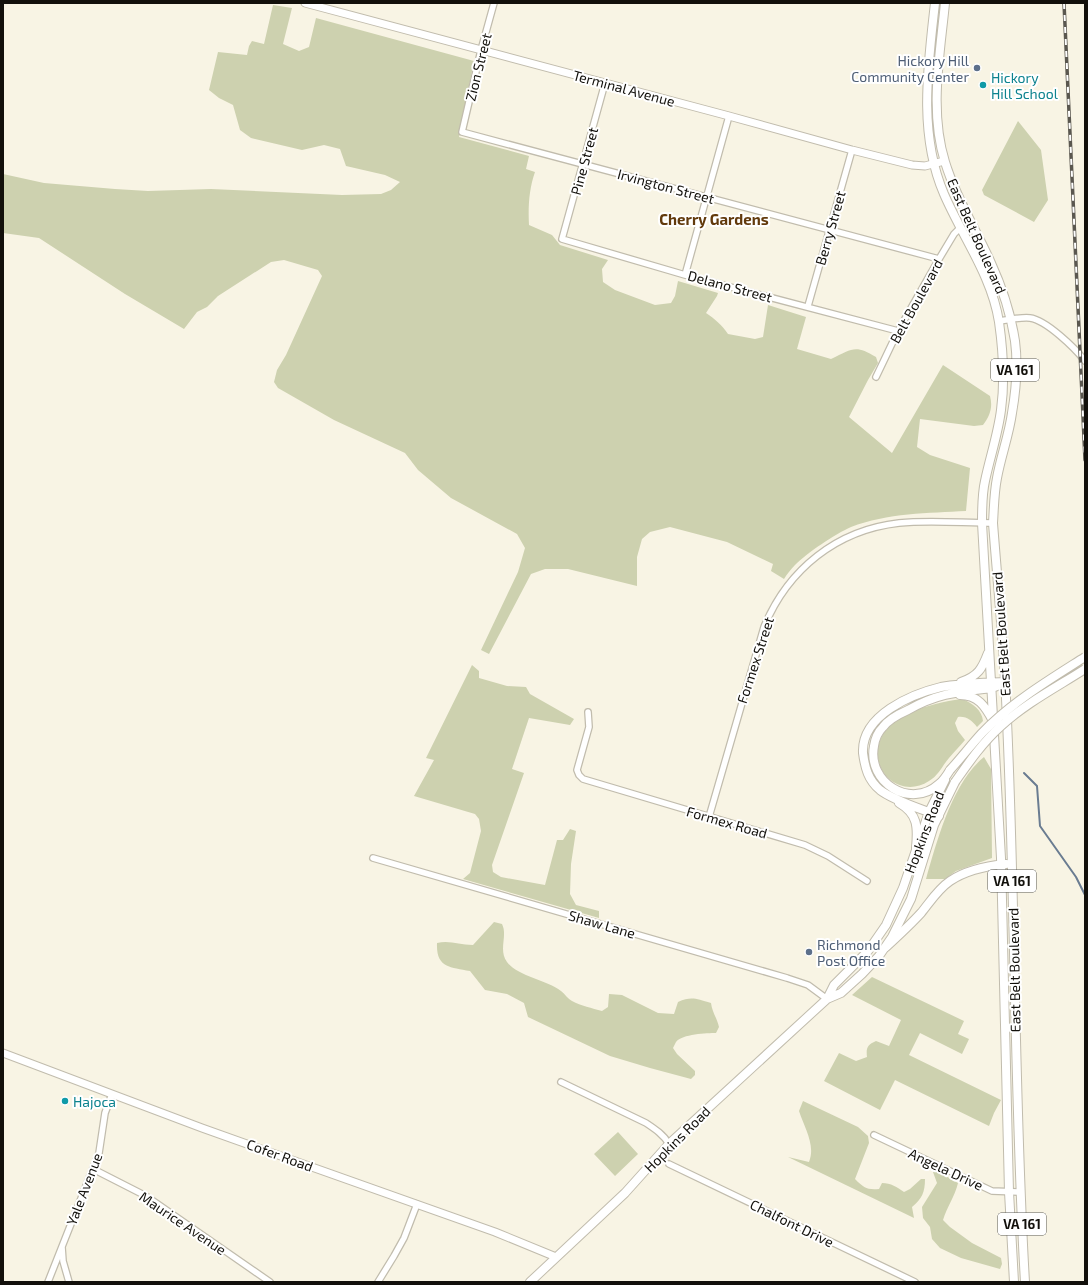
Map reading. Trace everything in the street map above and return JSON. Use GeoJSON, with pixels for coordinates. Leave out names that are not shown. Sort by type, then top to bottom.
{"type":"FeatureCollection","features":[{"type":"Feature","properties":{"kind":"main road","name":"East Belt Boulevard"},"geometry":{"type":"LineString","coordinates":[[935,3],[927,77],[928,123],[934,164],[944,194],[985,276],[999,321],[1003,358],[1001,410],[984,483],[982,523],[1002,865],[1009,1192],[1014,1282]]}},
{"type":"Feature","properties":{"kind":"main road","name":"East Belt Boulevard"},"geometry":{"type":"LineString","coordinates":[[945,3],[937,108],[939,135],[944,161],[959,200],[997,276],[1015,341],[1015,385],[1012,414],[997,479],[993,523],[1005,682],[1012,864],[1020,1192],[1025,1282]]}},
{"type":"Feature","properties":{"kind":"main road"},"geometry":{"type":"LineString","coordinates":[[930,52],[942,37]]}},
{"type":"Feature","properties":{"kind":"main road"},"geometry":{"type":"LineString","coordinates":[[939,816],[881,791],[871,781],[866,770],[863,748],[867,733],[879,717],[903,700],[929,690],[950,686],[967,680],[978,673],[983,667],[989,648]]}},
{"type":"Feature","properties":{"kind":"main road","name":"Hopkins Road"},"geometry":{"type":"LineString","coordinates":[[827,999],[834,984],[868,951],[886,925],[903,888],[936,794],[950,770],[982,733],[998,718],[1038,687],[1085,657]]}},
{"type":"Feature","properties":{"kind":"main road","name":"Hopkins Road"},"geometry":{"type":"LineString","coordinates":[[530,1282],[625,1193],[669,1144],[827,999],[841,993],[862,974],[892,938],[911,899],[934,826],[955,782],[980,748],[1002,725],[1039,698],[1085,670]]}},
{"type":"Feature","properties":{"kind":"main road"},"geometry":{"type":"LineString","coordinates":[[950,770],[939,785],[931,790],[911,794],[900,792],[892,789],[883,782],[878,774],[873,758],[874,742],[882,727],[890,720],[921,702],[952,692],[1005,682]]}},
{"type":"Feature","properties":{"kind":"main road"},"geometry":{"type":"LineString","coordinates":[[950,686],[992,685]]}},
{"type":"Feature","properties":{"kind":"main road"},"geometry":{"type":"LineString","coordinates":[[944,694],[966,695],[977,699],[986,707],[994,724]]}},
{"type":"Feature","properties":{"kind":"main road"},"geometry":{"type":"LineString","coordinates":[[887,794],[912,813],[917,826],[916,848]]}},
{"type":"Feature","properties":{"kind":"main road"},"geometry":{"type":"LineString","coordinates":[[886,947],[906,929],[949,881],[982,867],[1012,864]]}},
{"type":"Feature","properties":{"kind":"street","name":"Terminal Avenue"},"geometry":{"type":"LineString","coordinates":[[304,3],[912,165],[921,166],[944,161]]}},
{"type":"Feature","properties":{"kind":"street","name":"Zion Street"},"geometry":{"type":"LineString","coordinates":[[462,132],[481,50],[494,3]]}},
{"type":"Feature","properties":{"kind":"street","name":"Pine Street"},"geometry":{"type":"LineString","coordinates":[[562,240],[605,83]]}},
{"type":"Feature","properties":{"kind":"street"},"geometry":{"type":"LineString","coordinates":[[685,274],[729,116]]}},
{"type":"Feature","properties":{"kind":"street","name":"Irvington Street"},"geometry":{"type":"LineString","coordinates":[[462,132],[584,163],[939,259]]}},
{"type":"Feature","properties":{"kind":"street","name":"Berry Street"},"geometry":{"type":"LineString","coordinates":[[808,306],[852,150]]}},
{"type":"Feature","properties":{"kind":"street","name":"Belt Boulevard"},"geometry":{"type":"LineString","coordinates":[[876,377],[898,331],[954,234],[960,228]]}},
{"type":"Feature","properties":{"kind":"street","name":"Delano Street"},"geometry":{"type":"LineString","coordinates":[[562,240],[898,331]]}},
{"type":"Feature","properties":{"kind":"street"},"geometry":{"type":"LineString","coordinates":[[999,321],[1029,318],[1040,321],[1055,332],[1085,361]]}},
{"type":"Feature","properties":{"kind":"street","name":"Formex Street"},"geometry":{"type":"LineString","coordinates":[[709,816],[764,627],[778,599],[801,570],[817,556],[835,544],[875,527],[917,522],[993,523]]}},
{"type":"Feature","properties":{"kind":"street","name":"Formex Road"},"geometry":{"type":"LineString","coordinates":[[588,712],[589,727],[578,766],[578,773],[581,777],[588,781],[805,845],[828,856],[867,881]]}},
{"type":"Feature","properties":{"kind":"street","name":"Shaw Lane"},"geometry":{"type":"LineString","coordinates":[[373,858],[787,978],[808,985],[827,999]]}},
{"type":"Feature","properties":{"kind":"street","name":"Cofer Road"},"geometry":{"type":"LineString","coordinates":[[3,1053],[112,1094],[495,1232],[556,1257]]}},
{"type":"Feature","properties":{"kind":"street"},"geometry":{"type":"LineString","coordinates":[[561,1082],[655,1129],[666,1138],[669,1144]]}},
{"type":"Feature","properties":{"kind":"street","name":"Yale Avenue"},"geometry":{"type":"LineString","coordinates":[[48,1282],[99,1153],[105,1113],[112,1094]]}},
{"type":"Feature","properties":{"kind":"street","name":"Angela Drive"},"geometry":{"type":"LineString","coordinates":[[874,1135],[992,1191],[1020,1192]]}},
{"type":"Feature","properties":{"kind":"street","name":"Chalfont Drive"},"geometry":{"type":"LineString","coordinates":[[669,1164],[915,1282]]}},
{"type":"Feature","properties":{"kind":"street","name":"Maurice Avenue"},"geometry":{"type":"LineString","coordinates":[[93,1169],[146,1196],[270,1282]]}},
{"type":"Feature","properties":{"kind":"street"},"geometry":{"type":"LineString","coordinates":[[378,1282],[404,1238],[417,1204]]}},
{"type":"Feature","properties":{"kind":"street"},"geometry":{"type":"LineString","coordinates":[[62,1245],[63,1261],[69,1282]]}},
{"type":"Feature","properties":{"kind":"green space"},"geometry":{"type":"Polygon","coordinates":[[[273,5],[292,8],[283,44],[299,51],[309,47],[316,18],[474,61],[459,137],[529,156],[526,169],[535,172],[529,198],[529,225],[552,235],[560,245],[608,260],[602,269],[603,282],[615,290],[655,305],[671,303],[675,296],[678,281],[718,293],[706,313],[718,322],[728,334],[755,339],[763,337],[768,305],[806,317],[797,349],[831,359],[854,349],[863,350],[876,357],[878,363],[849,417],[892,453],[943,365],[990,396],[990,411],[983,425],[974,426],[920,419],[917,447],[930,455],[970,468],[966,511],[893,516],[865,522],[851,527],[829,539],[800,560],[784,579],[771,571],[773,564],[727,542],[670,527],[650,532],[642,539],[637,557],[637,586],[568,569],[545,569],[531,574],[489,654],[481,650],[518,572],[525,548],[517,534],[451,498],[418,470],[405,453],[334,420],[278,388],[274,382],[277,370],[286,355],[322,276],[318,270],[284,260],[271,262],[218,296],[207,307],[197,312],[184,329],[125,294],[39,238],[3,233],[3,174],[44,183],[148,191],[211,189],[342,195],[381,194],[391,190],[400,182],[385,175],[346,166],[340,149],[324,145],[302,150],[251,138],[240,130],[233,105],[219,98],[209,90],[218,52],[247,55],[252,41],[264,44],[273,5]]]}},
{"type":"Feature","properties":{"kind":"green space"},"geometry":{"type":"Polygon","coordinates":[[[1018,121],[1041,150],[1048,200],[1034,222],[984,195],[982,190],[1018,121]]]}},
{"type":"Feature","properties":{"kind":"green space"},"geometry":{"type":"Polygon","coordinates":[[[472,665],[479,671],[479,678],[507,686],[526,687],[530,694],[574,719],[570,725],[529,718],[512,769],[524,773],[492,865],[493,872],[501,877],[545,885],[557,840],[563,840],[570,829],[576,831],[571,864],[570,894],[576,905],[599,911],[599,918],[463,879],[470,873],[481,831],[479,819],[475,814],[414,796],[434,760],[426,758],[472,665]]]}},
{"type":"Feature","properties":{"kind":"green space"},"geometry":{"type":"Polygon","coordinates":[[[963,699],[976,708],[981,714],[983,721],[977,727],[969,719],[958,717],[955,723],[958,731],[965,740],[935,776],[929,781],[918,786],[907,787],[897,784],[889,779],[882,771],[878,750],[881,738],[887,729],[905,715],[917,710],[942,702],[963,699]]]}},
{"type":"Feature","properties":{"kind":"green space"},"geometry":{"type":"Polygon","coordinates":[[[984,757],[991,769],[992,858],[956,871],[945,879],[926,879],[935,848],[954,797],[973,768],[984,757]]]}},
{"type":"Feature","properties":{"kind":"green space"},"geometry":{"type":"Polygon","coordinates":[[[494,922],[502,924],[504,929],[503,953],[507,962],[512,967],[555,987],[571,1000],[579,1004],[602,1011],[608,1007],[609,994],[622,995],[658,1013],[674,1014],[678,1002],[683,1000],[694,999],[711,1003],[719,1027],[716,1033],[695,1034],[684,1037],[676,1042],[673,1048],[677,1054],[695,1071],[695,1075],[691,1079],[610,1056],[528,1017],[524,1003],[507,994],[485,990],[470,971],[451,967],[442,962],[437,951],[437,943],[446,942],[473,945],[494,922]]]}},
{"type":"Feature","properties":{"kind":"green space"},"geometry":{"type":"Polygon","coordinates":[[[872,977],[964,1021],[958,1034],[969,1039],[962,1054],[920,1033],[909,1055],[1001,1100],[989,1126],[895,1080],[880,1110],[824,1081],[839,1053],[856,1061],[867,1057],[868,1047],[876,1041],[889,1046],[901,1020],[852,995],[872,977]]]}},
{"type":"Feature","properties":{"kind":"green space"},"geometry":{"type":"Polygon","coordinates":[[[803,1101],[858,1127],[868,1136],[869,1143],[855,1179],[863,1186],[869,1189],[879,1189],[882,1183],[885,1183],[904,1192],[910,1189],[921,1179],[925,1179],[922,1195],[912,1207],[914,1218],[788,1157],[809,1162],[811,1156],[810,1143],[799,1111],[803,1101]]]}},
{"type":"Feature","properties":{"kind":"green space"},"geometry":{"type":"Polygon","coordinates":[[[618,1132],[638,1154],[615,1176],[594,1154],[618,1132]]]}},
{"type":"Feature","properties":{"kind":"green space"},"geometry":{"type":"Polygon","coordinates":[[[937,1171],[958,1183],[943,1220],[972,1243],[1001,1258],[1002,1264],[1000,1269],[961,1258],[940,1248],[932,1239],[930,1227],[923,1218],[922,1207],[937,1183],[933,1172],[937,1171]]]}},
{"type":"Feature","properties":{"kind":"waterway"},"geometry":{"type":"LineString","coordinates":[[1024,773],[1037,786],[1040,826],[1076,877],[1085,895]]}},
{"type":"Feature","properties":{"kind":"railway"},"geometry":{"type":"LineString","coordinates":[[1064,3],[1085,460]]}},
{"type":"Feature","properties":{"kind":"place","name":"Hickory Hill Community Center"},"geometry":{"type":"Point","coordinates":[977,68]}},
{"type":"Feature","properties":{"kind":"place","name":"Hickory Hill School"},"geometry":{"type":"Point","coordinates":[983,85]}},
{"type":"Feature","properties":{"kind":"place","name":"Richmond Post Office"},"geometry":{"type":"Point","coordinates":[809,952]}},
{"type":"Feature","properties":{"kind":"place","name":"Hajoca"},"geometry":{"type":"Point","coordinates":[65,1101]}},
{"type":"Feature","properties":{"kind":"district","name":"Cherry Gardens"},"geometry":{"type":"Point","coordinates":[714,219]}}]}
